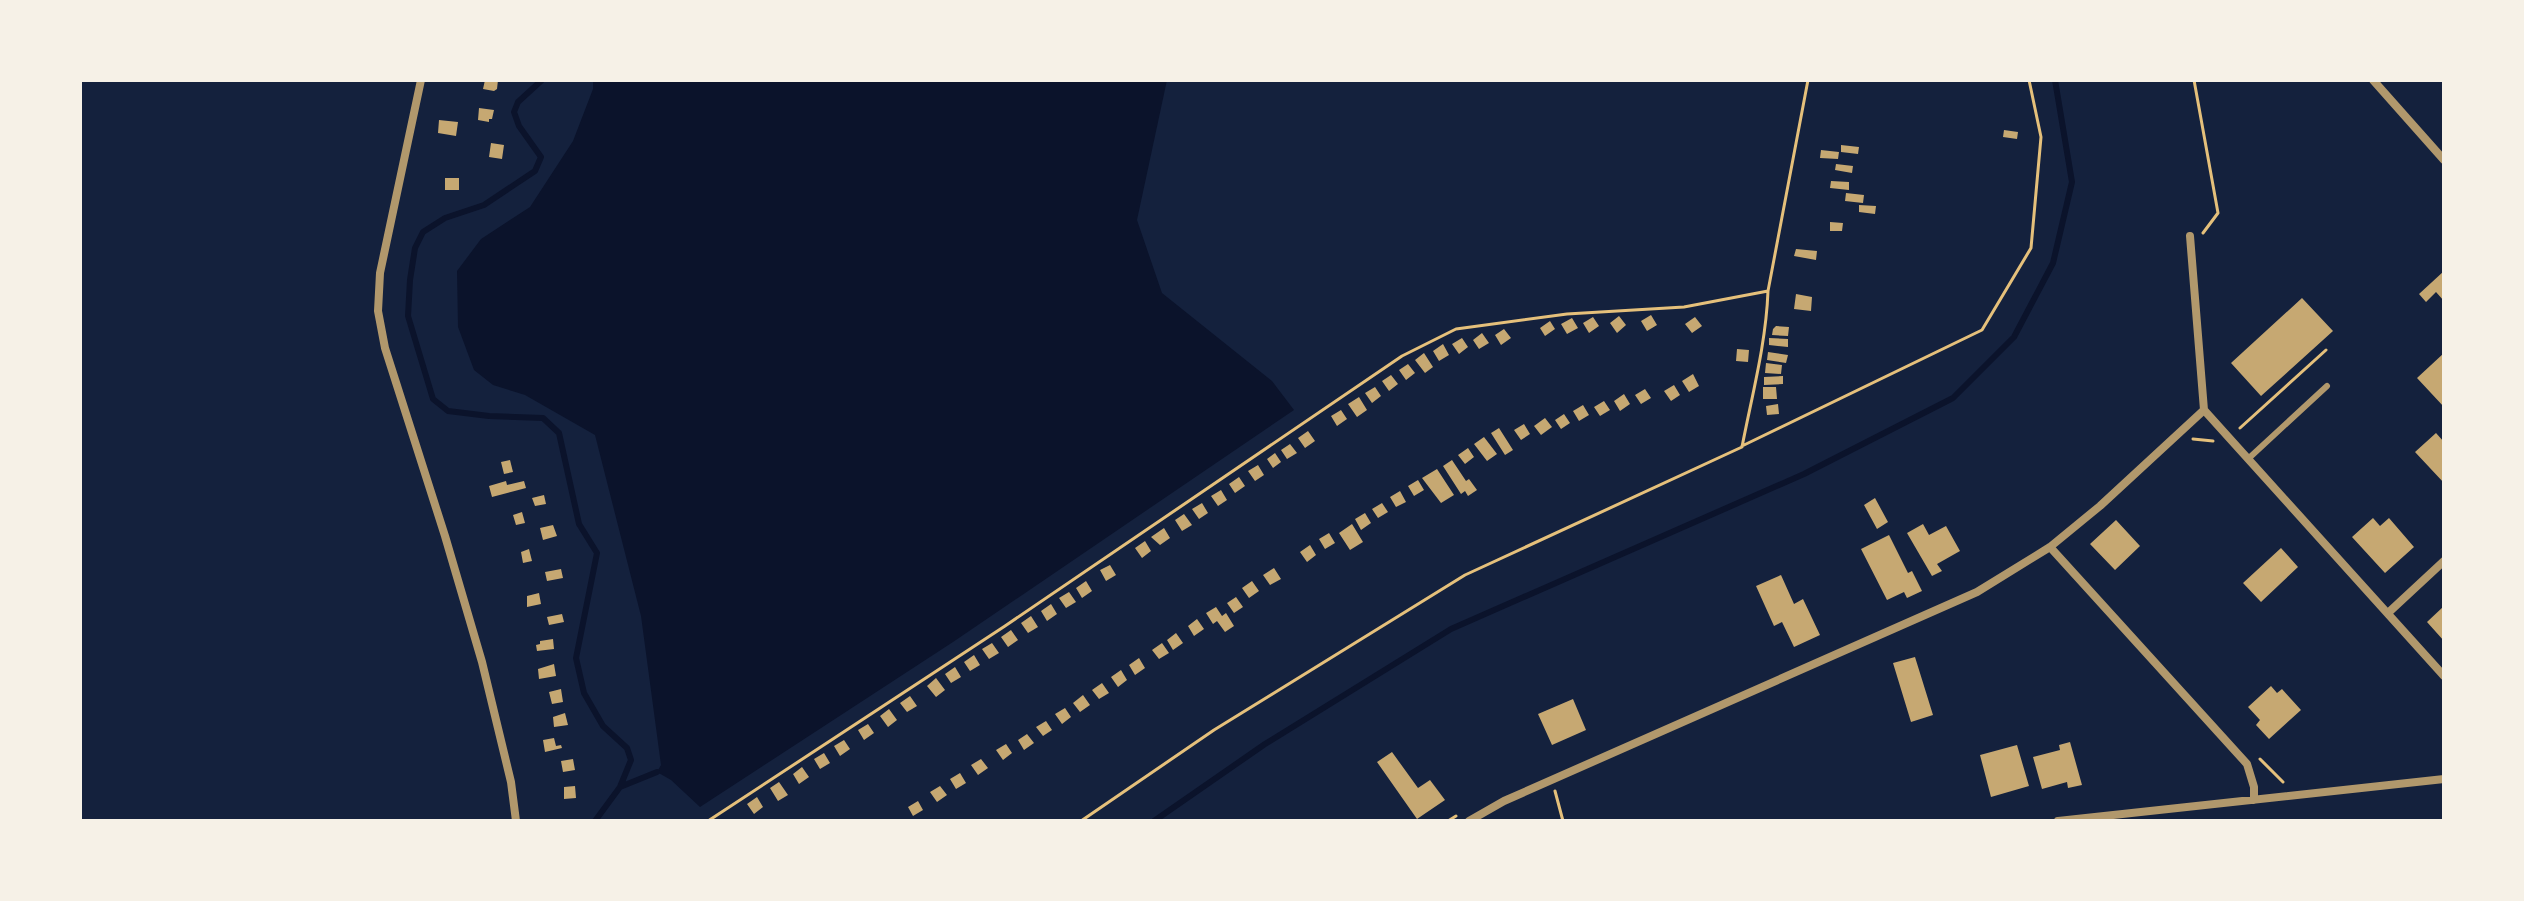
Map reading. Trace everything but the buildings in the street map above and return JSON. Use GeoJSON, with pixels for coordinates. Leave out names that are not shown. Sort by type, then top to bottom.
{"type":"FeatureCollection","features":[{"type":"Feature","properties":{"kind":"street"},"geometry":{"type":"LineString","coordinates":[[421,80],[380,273],[378,311],[385,348],[482,662],[511,782],[516,821]]}},
{"type":"Feature","properties":{"kind":"street"},"geometry":{"type":"LineString","coordinates":[[2373,80],[2444,160]]}},
{"type":"Feature","properties":{"kind":"street"},"geometry":{"type":"LineString","coordinates":[[2190,236],[2204,410],[2444,676]]}},
{"type":"Feature","properties":{"kind":"street"},"geometry":{"type":"LineString","coordinates":[[1469,821],[1504,801],[1977,592],[2050,547],[2100,506],[2204,410]]}},
{"type":"Feature","properties":{"kind":"street"},"geometry":{"type":"LineString","coordinates":[[2050,547],[2247,764],[2254,787],[2254,800]]}},
{"type":"Feature","properties":{"kind":"street"},"geometry":{"type":"LineString","coordinates":[[2388,613],[2444,561]]}},
{"type":"Feature","properties":{"kind":"street"},"geometry":{"type":"LineString","coordinates":[[2058,821],[2444,779]]}},
{"type":"Feature","properties":{"kind":"lane"},"geometry":{"type":"LineString","coordinates":[[2248,459],[2327,386]]}},
{"type":"Feature","properties":{"kind":"path"},"geometry":{"type":"LineString","coordinates":[[1742,447],[1808,80]]}},
{"type":"Feature","properties":{"kind":"path"},"geometry":{"type":"LineString","coordinates":[[1081,821],[1214,730],[1465,575],[1742,447],[1982,330],[2031,248],[2041,137],[2029,80]]}},
{"type":"Feature","properties":{"kind":"path"},"geometry":{"type":"LineString","coordinates":[[2194,80],[2218,213],[2202,236]]}},
{"type":"Feature","properties":{"kind":"path"},"geometry":{"type":"LineString","coordinates":[[708,821],[1005,626],[1402,356],[1456,329],[1567,314],[1684,307],[1768,291]]}},
{"type":"Feature","properties":{"kind":"path"},"geometry":{"type":"LineString","coordinates":[[2238,429],[2326,350]]}},
{"type":"Feature","properties":{"kind":"path"},"geometry":{"type":"LineString","coordinates":[[1555,788],[1563,821]]}},
{"type":"Feature","properties":{"kind":"water"},"geometry":{"type":"Polygon","coordinates":[[[593,80],[1167,80],[1137,220],[1162,293],[1272,381],[1294,410],[953,642],[700,807],[671,780],[657,772],[661,765],[641,616],[595,435],[525,395],[493,385],[474,370],[458,327],[457,271],[481,239],[530,207],[573,141],[593,89],[593,80]]]}},
{"type":"Feature","properties":{"kind":"waterway"},"geometry":{"type":"LineString","coordinates":[[542,80],[518,102],[514,112],[519,126],[541,157],[535,171],[484,205],[445,218],[423,232],[415,248],[408,316],[433,399],[448,411],[543,418],[559,433],[579,524],[597,553],[576,658],[584,693],[603,726],[627,748],[631,760],[620,787],[595,821]]}},
{"type":"Feature","properties":{"kind":"waterway"},"geometry":{"type":"LineString","coordinates":[[1154,821],[1265,744],[1451,629],[1804,474],[1953,398],[2014,337],[2053,263],[2072,182],[2055,80]]}},
{"type":"Feature","properties":{"kind":"waterway"},"geometry":{"type":"LineString","coordinates":[[620,787],[657,772]]}}]}
